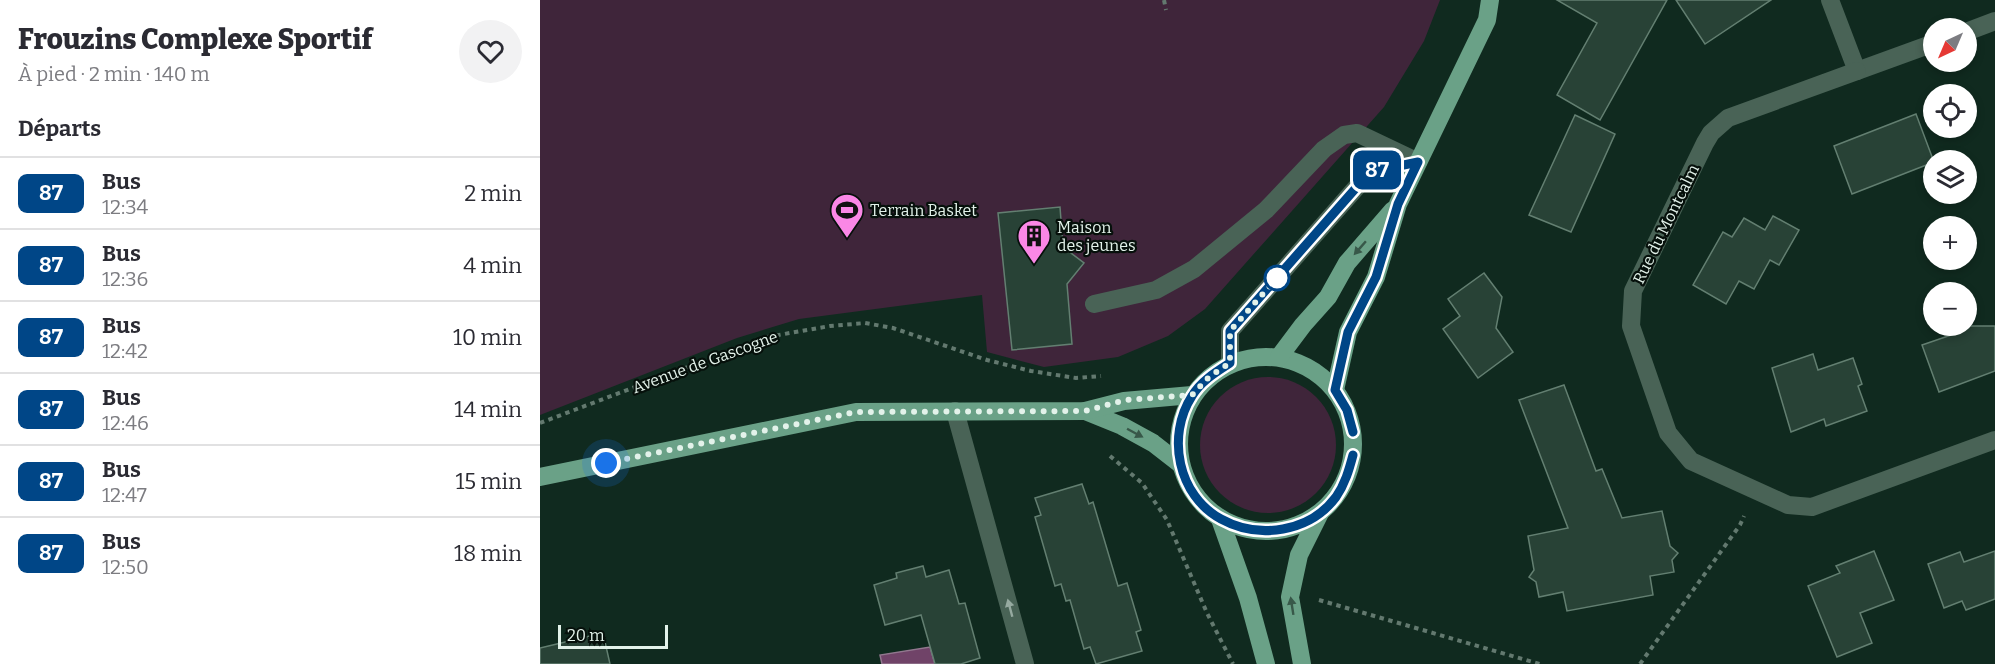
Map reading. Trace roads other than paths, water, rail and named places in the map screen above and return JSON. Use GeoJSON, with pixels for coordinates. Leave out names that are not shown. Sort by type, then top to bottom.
{"type":"FeatureCollection","features":[{"type":"Feature","properties":{"kind":"main road"},"geometry":{"type":"LineString","coordinates":[[1335,390],[1348,332],[1376,277],[1398,204],[1487,20],[1490,0]]}},
{"type":"Feature","properties":{"kind":"main road"},"geometry":{"type":"LineString","coordinates":[[1279,357],[1328,297],[1347,263],[1398,204]]}},
{"type":"Feature","properties":{"kind":"main road"},"geometry":{"type":"LineString","coordinates":[[1254,357],[1279,357],[1301,363],[1320,375],[1335,390],[1347,410],[1353,432],[1353,455],[1342,487],[1336,497],[1320,513],[1297,526],[1271,531],[1245,529],[1220,519],[1202,505],[1188,486],[1180,464],[1178,440],[1181,417],[1192,395],[1209,377],[1230,363],[1254,357]]}},
{"type":"Feature","properties":{"kind":"main road"},"geometry":{"type":"LineString","coordinates":[[540,477],[856,412],[1085,411],[1125,400],[1192,395]]}},
{"type":"Feature","properties":{"kind":"main road"},"geometry":{"type":"LineString","coordinates":[[1085,411],[1122,426],[1153,443],[1180,464]]}},
{"type":"Feature","properties":{"kind":"main road"},"geometry":{"type":"LineString","coordinates":[[1302,664],[1290,597],[1299,555],[1320,513]]}},
{"type":"Feature","properties":{"kind":"main road"},"geometry":{"type":"LineString","coordinates":[[1220,519],[1248,598],[1266,664]]}},
{"type":"Feature","properties":{"kind":"street"},"geometry":{"type":"LineString","coordinates":[[1830,0],[1857,71]]}},
{"type":"Feature","properties":{"kind":"street"},"geometry":{"type":"LineString","coordinates":[[1977,28],[1995,21]]}},
{"type":"Feature","properties":{"kind":"street","name":"Rue du Montcalm"},"geometry":{"type":"LineString","coordinates":[[1923,48],[1728,118],[1711,133],[1633,291],[1631,326],[1668,433],[1691,461],[1788,505],[1812,507],[1995,440]]}},
{"type":"Feature","properties":{"kind":"street"},"geometry":{"type":"LineString","coordinates":[[1094,304],[1156,290],[1194,269],[1266,210],[1324,149],[1344,135],[1357,133],[1418,162]]}},
{"type":"Feature","properties":{"kind":"street"},"geometry":{"type":"LineString","coordinates":[[1230,363],[1230,331],[1370,172],[1418,162]]}},
{"type":"Feature","properties":{"kind":"street"},"geometry":{"type":"LineString","coordinates":[[955,411],[1025,664]]}},
{"type":"Feature","properties":{"kind":"place","name":"Terrain Basket"},"geometry":{"type":"Point","coordinates":[847,239]}},
{"type":"Feature","properties":{"kind":"place","name":"Maison des jeunes"},"geometry":{"type":"Point","coordinates":[1034,265]}}]}
